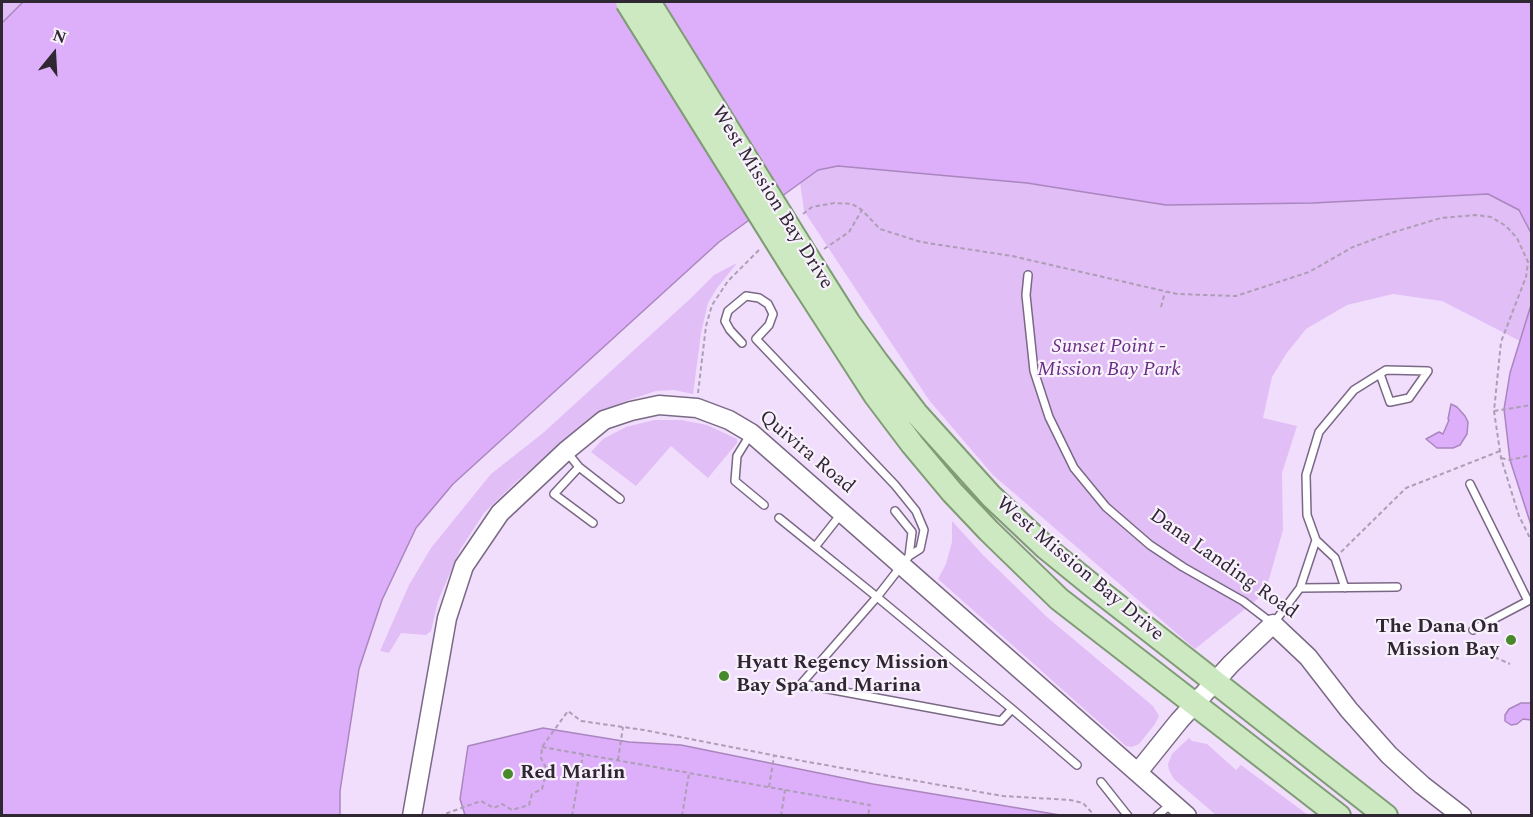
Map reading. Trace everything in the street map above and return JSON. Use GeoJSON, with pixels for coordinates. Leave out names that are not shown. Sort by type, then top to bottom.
{"type":"FeatureCollection","features":[{"type":"Feature","properties":{"kind":"main road","name":"West Mission Bay Drive"},"geometry":{"type":"LineString","coordinates":[[627,2],[807,259],[875,395],[952,492],[1059,599],[1340,816]]}},
{"type":"Feature","properties":{"kind":"main road","name":"West Mission Bay Drive"},"geometry":{"type":"LineString","coordinates":[[649,2],[807,259],[849,323],[916,413],[991,496],[1054,554],[1386,816]]}},
{"type":"Feature","properties":{"kind":"street","name":"Quivira Road"},"geometry":{"type":"LineString","coordinates":[[412,816],[447,618],[464,566],[500,513],[604,420],[659,405],[697,408],[729,420],[751,433],[842,513],[906,561],[1187,816]]}},
{"type":"Feature","properties":{"kind":"street"},"geometry":{"type":"LineString","coordinates":[[1138,772],[1244,649],[1273,624]]}},
{"type":"Feature","properties":{"kind":"street","name":"Dana Landing Road"},"geometry":{"type":"LineString","coordinates":[[1273,624],[1308,657],[1349,710],[1389,755],[1422,785],[1462,816]]}},
{"type":"Feature","properties":{"kind":"lane","name":"Dana Landing Road"},"geometry":{"type":"LineString","coordinates":[[1028,275],[1026,295],[1034,370],[1049,417],[1074,468],[1106,507],[1150,545],[1183,567],[1243,601],[1273,624]]}},
{"type":"Feature","properties":{"kind":"lane"},"geometry":{"type":"LineString","coordinates":[[742,343],[725,321],[728,310],[746,296],[759,298],[768,304],[773,314],[769,325],[756,339],[895,484],[916,511],[924,530],[920,549],[906,561],[801,684],[1001,721],[1012,709]]}},
{"type":"Feature","properties":{"kind":"lane"},"geometry":{"type":"LineString","coordinates":[[1346,588],[1335,558],[1316,540],[1307,515],[1306,475],[1319,432],[1354,390],[1386,370],[1428,371],[1409,398],[1389,402],[1380,374]]}},
{"type":"Feature","properties":{"kind":"lane"},"geometry":{"type":"LineString","coordinates":[[751,433],[737,456],[735,482],[764,505]]}},
{"type":"Feature","properties":{"kind":"lane"},"geometry":{"type":"LineString","coordinates":[[567,451],[579,467],[620,499]]}},
{"type":"Feature","properties":{"kind":"lane"},"geometry":{"type":"LineString","coordinates":[[579,467],[554,494],[593,523]]}},
{"type":"Feature","properties":{"kind":"lane"},"geometry":{"type":"LineString","coordinates":[[1470,484],[1528,602],[1473,630]]}},
{"type":"Feature","properties":{"kind":"lane"},"geometry":{"type":"LineString","coordinates":[[895,511],[912,532],[906,561]]}},
{"type":"Feature","properties":{"kind":"lane"},"geometry":{"type":"LineString","coordinates":[[815,547],[842,513]]}},
{"type":"Feature","properties":{"kind":"lane"},"geometry":{"type":"LineString","coordinates":[[779,518],[1077,765]]}},
{"type":"Feature","properties":{"kind":"lane"},"geometry":{"type":"LineString","coordinates":[[1273,624],[1300,588],[1316,540]]}},
{"type":"Feature","properties":{"kind":"lane"},"geometry":{"type":"LineString","coordinates":[[1300,588],[1397,587]]}},
{"type":"Feature","properties":{"kind":"lane"},"geometry":{"type":"LineString","coordinates":[[1101,782],[1128,816]]}},
{"type":"Feature","properties":{"kind":"lane"},"geometry":{"type":"LineString","coordinates":[[1157,816],[1173,803]]}},
{"type":"Feature","properties":{"kind":"path"},"geometry":{"type":"LineString","coordinates":[[795,221],[812,207],[852,204],[862,210],[880,230],[921,242],[1012,256],[1177,294],[1236,296],[1308,272],[1353,247],[1391,233],[1441,218],[1476,215],[1491,217],[1506,226],[1517,238],[1528,262],[1526,277],[1501,342],[1494,411],[1501,458],[1519,516],[1531,540]]}},
{"type":"Feature","properties":{"kind":"path"},"geometry":{"type":"LineString","coordinates":[[807,259],[849,232],[862,210]]}},
{"type":"Feature","properties":{"kind":"path"},"geometry":{"type":"LineString","coordinates":[[697,408],[706,326],[712,305],[728,281],[760,249]]}},
{"type":"Feature","properties":{"kind":"path"},"geometry":{"type":"LineString","coordinates":[[1161,307],[1165,291]]}},
{"type":"Feature","properties":{"kind":"path"},"geometry":{"type":"LineString","coordinates":[[1494,411],[1532,405]]}},
{"type":"Feature","properties":{"kind":"path"},"geometry":{"type":"LineString","coordinates":[[1335,558],[1406,488],[1500,451]]}},
{"type":"Feature","properties":{"kind":"path"},"geometry":{"type":"LineString","coordinates":[[1501,458],[1510,460],[1532,455]]}},
{"type":"Feature","properties":{"kind":"path"},"geometry":{"type":"LineString","coordinates":[[1474,648],[1510,664]]}},
{"type":"Feature","properties":{"kind":"path"},"geometry":{"type":"LineString","coordinates":[[439,816],[481,801],[494,808],[502,804],[512,810],[529,805],[532,794],[542,789],[547,770],[541,758],[542,747],[568,711],[581,721],[774,756],[1003,796],[1070,800],[1083,804],[1092,810],[1095,816]]}},
{"type":"Feature","properties":{"kind":"path"},"geometry":{"type":"LineString","coordinates":[[618,760],[623,728]]}},
{"type":"Feature","properties":{"kind":"path"},"geometry":{"type":"LineString","coordinates":[[542,747],[870,805],[868,816]]}},
{"type":"Feature","properties":{"kind":"path"},"geometry":{"type":"LineString","coordinates":[[572,816],[583,754]]}},
{"type":"Feature","properties":{"kind":"path"},"geometry":{"type":"LineString","coordinates":[[769,787],[774,756]]}},
{"type":"Feature","properties":{"kind":"path"},"geometry":{"type":"LineString","coordinates":[[682,816],[689,773]]}},
{"type":"Feature","properties":{"kind":"path"},"geometry":{"type":"LineString","coordinates":[[781,816],[785,790]]}},
{"type":"Feature","properties":{"kind":"green space"},"geometry":{"type":"Polygon","coordinates":[[[2,2],[32,2],[2,28],[2,2]]]}},
{"type":"Feature","properties":{"kind":"green space","name":"Sunset Point - Mission Bay Park"},"geometry":{"type":"Polygon","coordinates":[[[838,166],[1027,183],[1166,205],[1313,203],[1488,194],[1519,210],[1531,233],[1531,305],[1520,341],[1442,301],[1393,294],[1347,305],[1306,329],[1286,354],[1272,377],[1263,418],[1297,426],[1282,473],[1283,530],[1265,593],[1195,649],[993,475],[929,400],[804,211],[800,182],[818,170],[838,166]]]}},
{"type":"Feature","properties":{"kind":"green space"},"geometry":{"type":"Polygon","coordinates":[[[737,263],[708,303],[701,333],[693,394],[674,390],[656,391],[623,402],[591,417],[484,513],[460,550],[438,601],[431,631],[426,635],[401,633],[389,653],[380,651],[409,585],[431,548],[491,474],[543,433],[714,275],[737,263]]]}},
{"type":"Feature","properties":{"kind":"green space"},"geometry":{"type":"Polygon","coordinates":[[[654,420],[681,420],[707,425],[737,439],[737,443],[708,478],[671,446],[636,486],[591,452],[603,439],[626,427],[654,420]]]}},
{"type":"Feature","properties":{"kind":"green space"},"geometry":{"type":"Polygon","coordinates":[[[952,521],[983,555],[1047,617],[1153,706],[1159,716],[1139,744],[1132,747],[1126,746],[938,579],[946,564],[952,542],[952,521]]]}},
{"type":"Feature","properties":{"kind":"green space"},"geometry":{"type":"Polygon","coordinates":[[[1189,738],[1192,741],[1207,744],[1236,770],[1241,765],[1308,815],[1216,815],[1174,779],[1169,770],[1168,764],[1172,754],[1189,738]]]}},
{"type":"Feature","properties":{"kind":"shaded area"},"geometry":{"type":"Polygon","coordinates":[[[23,2],[1531,2],[1531,233],[1519,210],[1488,194],[1313,203],[1166,205],[1027,183],[838,166],[818,170],[719,242],[453,484],[416,528],[382,600],[359,669],[340,791],[340,815],[2,815],[2,23],[23,2]]]}},
{"type":"Feature","properties":{"kind":"shaded area"},"geometry":{"type":"Polygon","coordinates":[[[1531,305],[1532,525],[1510,460],[1504,409],[1510,373],[1531,305]]]}},
{"type":"Feature","properties":{"kind":"shaded area"},"geometry":{"type":"Polygon","coordinates":[[[1451,404],[1465,416],[1468,422],[1467,434],[1460,445],[1453,448],[1437,448],[1426,439],[1439,432],[1443,434],[1449,420],[1451,404]]]}},
{"type":"Feature","properties":{"kind":"shaded area"},"geometry":{"type":"Polygon","coordinates":[[[1521,703],[1531,703],[1531,720],[1523,719],[1511,725],[1505,721],[1505,715],[1509,709],[1521,703]]]}},
{"type":"Feature","properties":{"kind":"shaded area"},"geometry":{"type":"Polygon","coordinates":[[[543,728],[629,742],[681,745],[873,784],[1060,815],[465,815],[460,799],[468,746],[543,728]]]}},
{"type":"Feature","properties":{"kind":"place","name":"The Dana On Mission Bay"},"geometry":{"type":"Point","coordinates":[1511,640]}},
{"type":"Feature","properties":{"kind":"place","name":"Hyatt Regency Mission Bay Spa and Marina"},"geometry":{"type":"Point","coordinates":[724,676]}},
{"type":"Feature","properties":{"kind":"place","name":"Red Marlin"},"geometry":{"type":"Point","coordinates":[508,774]}}]}
